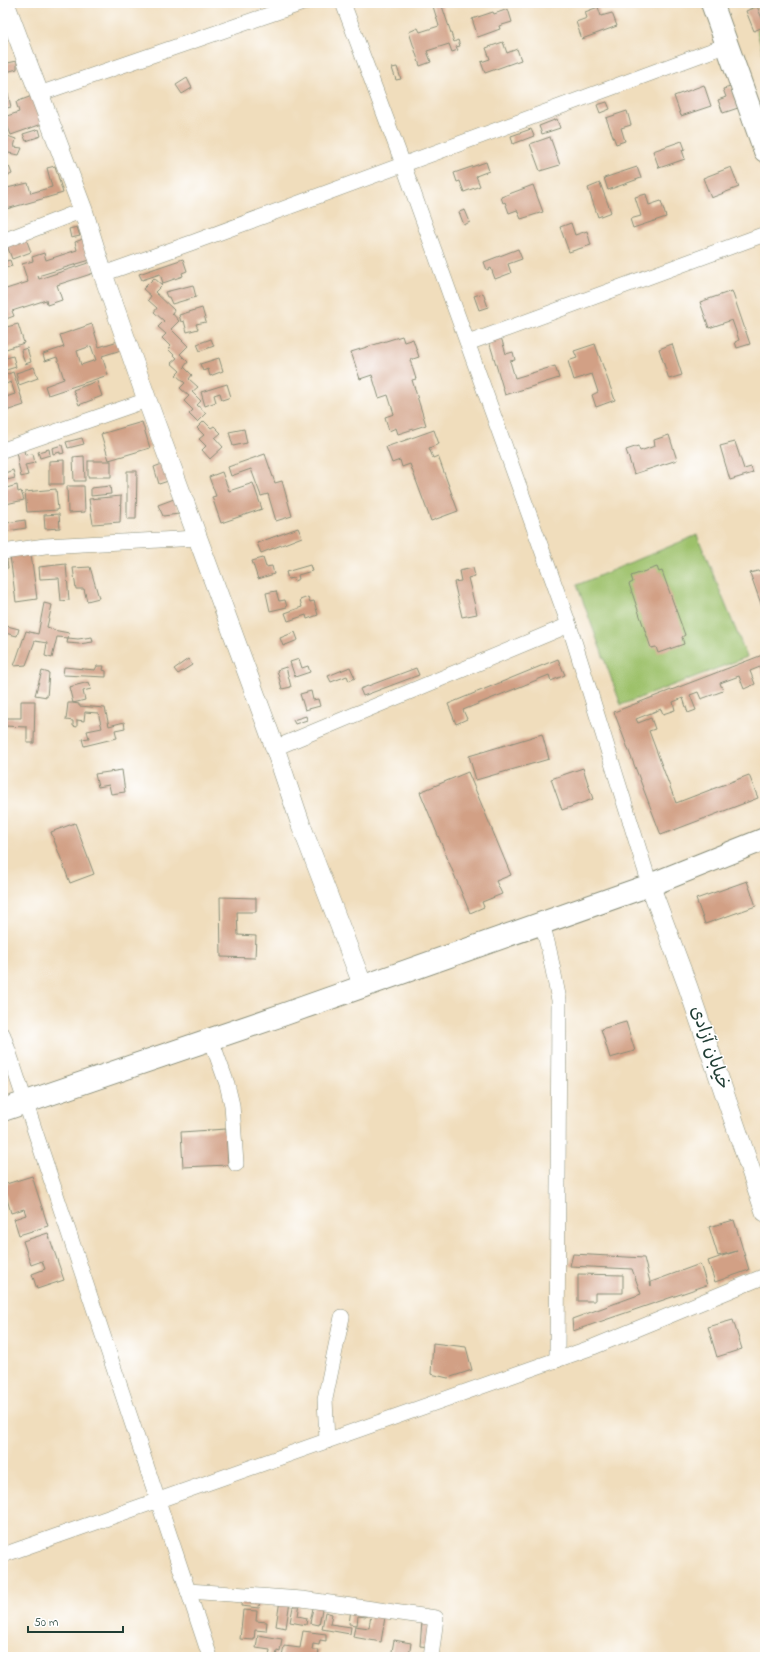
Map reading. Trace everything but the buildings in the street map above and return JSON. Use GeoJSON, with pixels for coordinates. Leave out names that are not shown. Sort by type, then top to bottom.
{"type":"FeatureCollection","features":[{"type":"Feature","properties":{"kind":"highway"},"geometry":{"type":"LineString","coordinates":[[712,3],[765,151]]}},
{"type":"Feature","properties":{"kind":"highway"},"geometry":{"type":"LineString","coordinates":[[3,1110],[211,1039],[650,885],[765,839]]}},
{"type":"Feature","properties":{"kind":"street"},"geometry":{"type":"LineString","coordinates":[[5,3],[83,210],[103,274],[147,400],[275,748],[301,825],[363,986]]}},
{"type":"Feature","properties":{"kind":"street"},"geometry":{"type":"LineString","coordinates":[[39,94],[303,3]]}},
{"type":"Feature","properties":{"kind":"street"},"geometry":{"type":"LineString","coordinates":[[343,3],[403,164],[569,625],[650,885]]}},
{"type":"Feature","properties":{"kind":"street"},"geometry":{"type":"LineString","coordinates":[[103,274],[191,243],[727,45]]}},
{"type":"Feature","properties":{"kind":"street"},"geometry":{"type":"LineString","coordinates":[[3,241],[83,210]]}},
{"type":"Feature","properties":{"kind":"street"},"geometry":{"type":"LineString","coordinates":[[468,343],[765,234]]}},
{"type":"Feature","properties":{"kind":"street"},"geometry":{"type":"LineString","coordinates":[[3,450],[147,400]]}},
{"type":"Feature","properties":{"kind":"street"},"geometry":{"type":"LineString","coordinates":[[3,552],[45,546],[198,538]]}},
{"type":"Feature","properties":{"kind":"street"},"geometry":{"type":"LineString","coordinates":[[275,748],[569,625]]}},
{"type":"Feature","properties":{"kind":"street","name":"خیابان آزادی"},"geometry":{"type":"LineString","coordinates":[[650,885],[688,987],[765,1212]]}},
{"type":"Feature","properties":{"kind":"street"},"geometry":{"type":"LineString","coordinates":[[542,923],[559,1000],[556,1360]]}},
{"type":"Feature","properties":{"kind":"street"},"geometry":{"type":"LineString","coordinates":[[3,1035],[210,1657]]}},
{"type":"Feature","properties":{"kind":"street"},"geometry":{"type":"LineString","coordinates":[[211,1039],[227,1084],[232,1105],[236,1164]]}},
{"type":"Feature","properties":{"kind":"street"},"geometry":{"type":"LineString","coordinates":[[3,1555],[593,1347],[765,1276]]}},
{"type":"Feature","properties":{"kind":"street"},"geometry":{"type":"LineString","coordinates":[[326,1441],[325,1399],[342,1317]]}},
{"type":"Feature","properties":{"kind":"street"},"geometry":{"type":"LineString","coordinates":[[188,1591],[302,1599],[436,1618],[431,1657]]}},
{"type":"Feature","properties":{"kind":"green space"},"geometry":{"type":"Polygon","coordinates":[[[749,3],[765,3],[765,60],[749,3]]]}},
{"type":"Feature","properties":{"kind":"green space"},"geometry":{"type":"Polygon","coordinates":[[[697,535],[747,657],[621,705],[577,585],[697,535]]]}}]}
